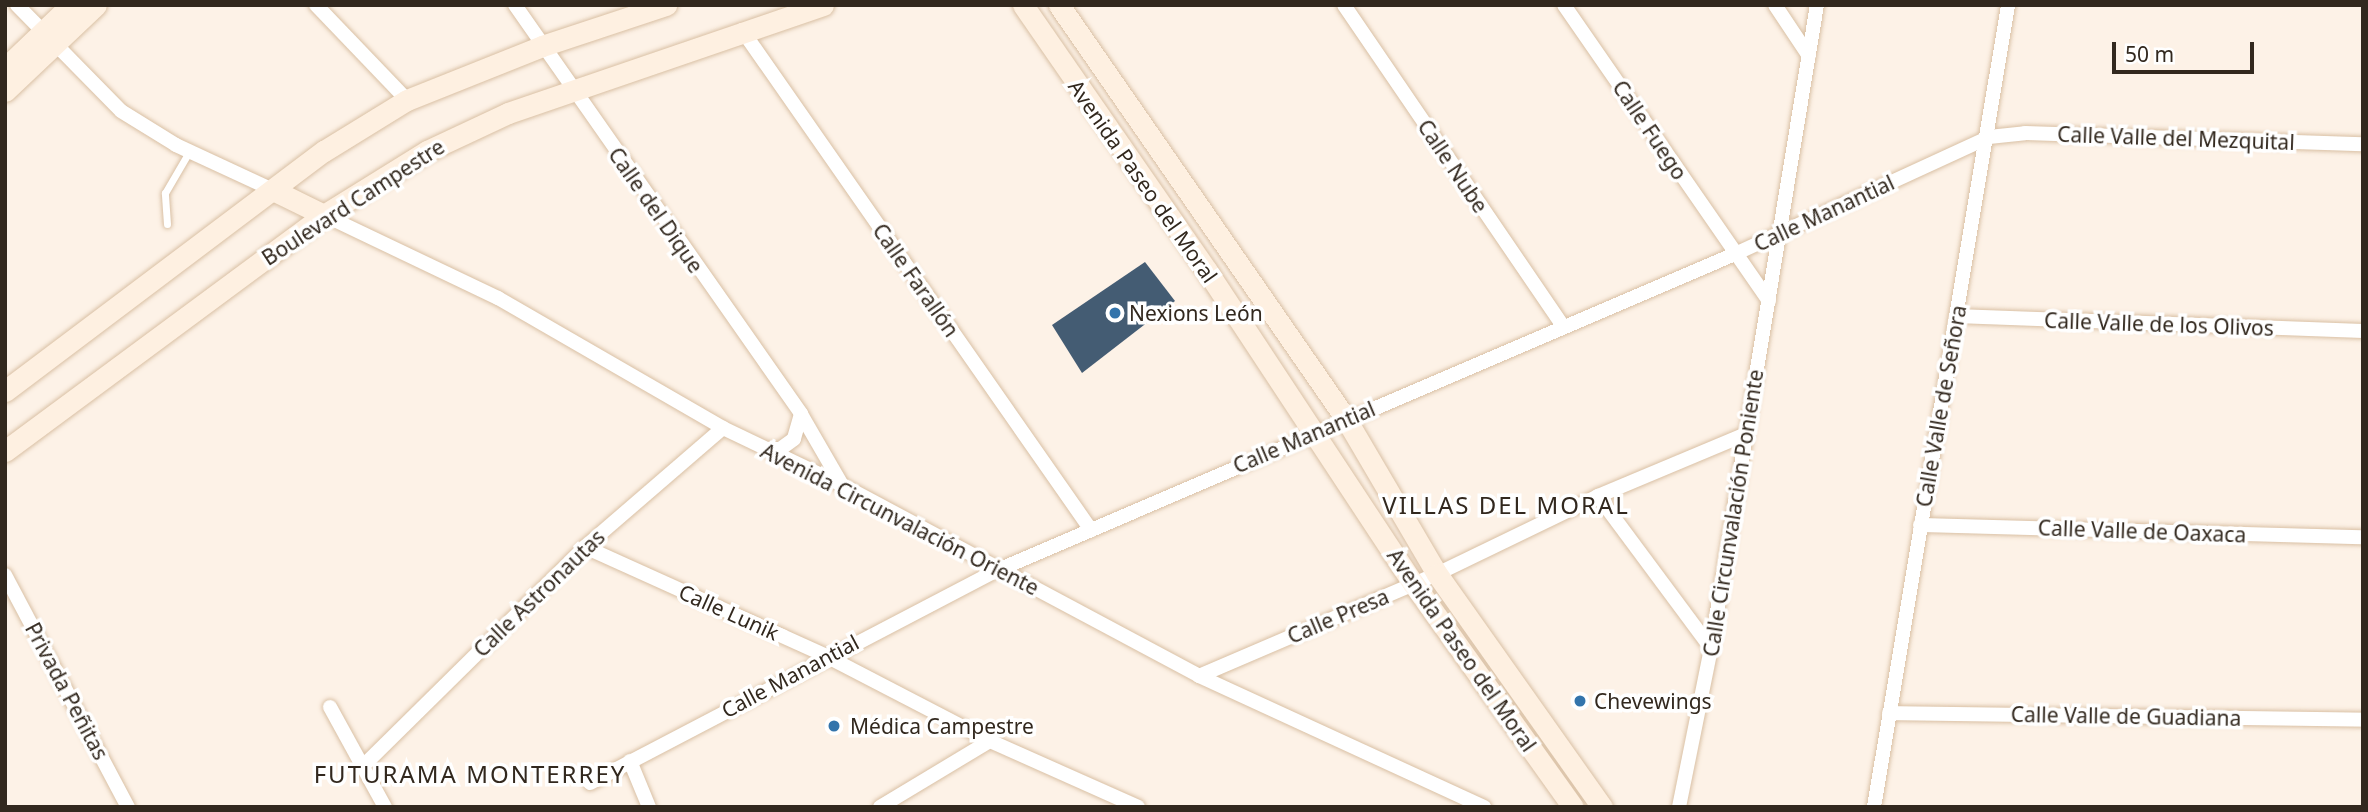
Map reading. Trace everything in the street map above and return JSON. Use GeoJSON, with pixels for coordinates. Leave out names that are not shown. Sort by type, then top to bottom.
{"type":"FeatureCollection","features":[{"type":"Feature","properties":{"kind":"street"},"geometry":{"type":"LineString","coordinates":[[17,5],[121,111],[189,152],[324,215]]}},
{"type":"Feature","properties":{"kind":"street"},"geometry":{"type":"LineString","coordinates":[[5,91],[50,38],[71,5]]}},
{"type":"Feature","properties":{"kind":"street"},"geometry":{"type":"LineString","coordinates":[[5,68],[96,5]]}},
{"type":"Feature","properties":{"kind":"street"},"geometry":{"type":"LineString","coordinates":[[316,5],[407,100]]}},
{"type":"Feature","properties":{"kind":"street","name":"Calle del Dique"},"geometry":{"type":"LineString","coordinates":[[515,5],[571,90],[801,414],[842,485]]}},
{"type":"Feature","properties":{"kind":"street"},"geometry":{"type":"LineString","coordinates":[[5,391],[273,190],[407,100],[542,46],[666,5]]}},
{"type":"Feature","properties":{"kind":"street","name":"Boulevard Campestre"},"geometry":{"type":"LineString","coordinates":[[5,451],[324,215],[468,130],[571,90],[822,5]]}},
{"type":"Feature","properties":{"kind":"street","name":"Avenida Paseo del Moral"},"geometry":{"type":"LineString","coordinates":[[1023,5],[1316,435],[1413,583],[1573,807]]}},
{"type":"Feature","properties":{"kind":"street","name":"Avenida Paseo del Moral"},"geometry":{"type":"LineString","coordinates":[[1059,5],[1346,419],[1437,574],[1602,807]]}},
{"type":"Feature","properties":{"kind":"street","name":"Calle Nube"},"geometry":{"type":"LineString","coordinates":[[1344,5],[1563,326]]}},
{"type":"Feature","properties":{"kind":"street","name":"Calle Fuego"},"geometry":{"type":"LineString","coordinates":[[1564,5],[1735,254]]}},
{"type":"Feature","properties":{"kind":"street"},"geometry":{"type":"LineString","coordinates":[[1774,5],[1810,56]]}},
{"type":"Feature","properties":{"kind":"street","name":"Calle Circunvalación Poniente"},"geometry":{"type":"LineString","coordinates":[[1679,807],[1711,648],[1817,5]]}},
{"type":"Feature","properties":{"kind":"street","name":"Calle Valle de Señora"},"geometry":{"type":"LineString","coordinates":[[1874,807],[1920,524],[1989,137],[2008,5]]}},
{"type":"Feature","properties":{"kind":"street","name":"Calle Farallón"},"geometry":{"type":"LineString","coordinates":[[742,30],[1091,530]]}},
{"type":"Feature","properties":{"kind":"street","name":"Calle Valle del Mezquital"},"geometry":{"type":"LineString","coordinates":[[1989,137],[2025,133],[2363,144]]}},
{"type":"Feature","properties":{"kind":"street","name":"Calle Manantial"},"geometry":{"type":"LineString","coordinates":[[590,783],[826,656],[998,570],[1735,254],[1989,137]]}},
{"type":"Feature","properties":{"kind":"street","name":"Avenida Circunvalación Oriente"},"geometry":{"type":"LineString","coordinates":[[324,215],[498,298],[723,428],[842,485],[1199,676],[1484,807]]}},
{"type":"Feature","properties":{"kind":"street"},"geometry":{"type":"LineString","coordinates":[[1735,254],[1769,301]]}},
{"type":"Feature","properties":{"kind":"street","name":"Calle Valle de los Olivos"},"geometry":{"type":"LineString","coordinates":[[1956,316],[2363,331]]}},
{"type":"Feature","properties":{"kind":"street"},"geometry":{"type":"LineString","coordinates":[[765,449],[788,446],[798,433],[801,414]]}},
{"type":"Feature","properties":{"kind":"street","name":"Calle Astronautas"},"geometry":{"type":"LineString","coordinates":[[363,766],[585,547],[723,428]]}},
{"type":"Feature","properties":{"kind":"street","name":"Calle Presa"},"geometry":{"type":"LineString","coordinates":[[1199,676],[1437,574],[1598,496],[1744,435]]}},
{"type":"Feature","properties":{"kind":"street"},"geometry":{"type":"LineString","coordinates":[[1598,496],[1711,648]]}},
{"type":"Feature","properties":{"kind":"street","name":"Calle Valle de Oaxaca"},"geometry":{"type":"LineString","coordinates":[[1920,524],[2363,537]]}},
{"type":"Feature","properties":{"kind":"street","name":"Calle Lunik"},"geometry":{"type":"LineString","coordinates":[[585,547],[826,656],[990,741],[1138,807]]}},
{"type":"Feature","properties":{"kind":"street","name":"Privada Peñitas"},"geometry":{"type":"LineString","coordinates":[[5,575],[128,807]]}},
{"type":"Feature","properties":{"kind":"street"},"geometry":{"type":"LineString","coordinates":[[330,707],[385,807]]}},
{"type":"Feature","properties":{"kind":"street","name":"Calle Valle de Guadiana"},"geometry":{"type":"LineString","coordinates":[[1889,713],[2363,720]]}},
{"type":"Feature","properties":{"kind":"street"},"geometry":{"type":"LineString","coordinates":[[880,807],[990,741]]}},
{"type":"Feature","properties":{"kind":"street"},"geometry":{"type":"LineString","coordinates":[[630,761],[649,807]]}},
{"type":"Feature","properties":{"kind":"lane"},"geometry":{"type":"LineString","coordinates":[[167,223],[165,193],[189,152]]}},
{"type":"Feature","properties":{"kind":"building","name":"Nexions León"},"geometry":{"type":"Polygon","coordinates":[[[1145,262],[1175,301],[1082,373],[1052,325],[1145,262]]]}},
{"type":"Feature","properties":{"kind":"place","name":"Nexions León"},"geometry":{"type":"Point","coordinates":[1115,313]}},
{"type":"Feature","properties":{"kind":"place","name":"Chevewings"},"geometry":{"type":"Point","coordinates":[1580,701]}},
{"type":"Feature","properties":{"kind":"place","name":"Médica Campestre"},"geometry":{"type":"Point","coordinates":[834,726]}},
{"type":"Feature","properties":{"kind":"district","name":"VILLAS DEL MORAL"},"geometry":{"type":"Point","coordinates":[1506,505]}},
{"type":"Feature","properties":{"kind":"district","name":"FUTURAMA MONTERREY"},"geometry":{"type":"Point","coordinates":[470,774]}}]}
